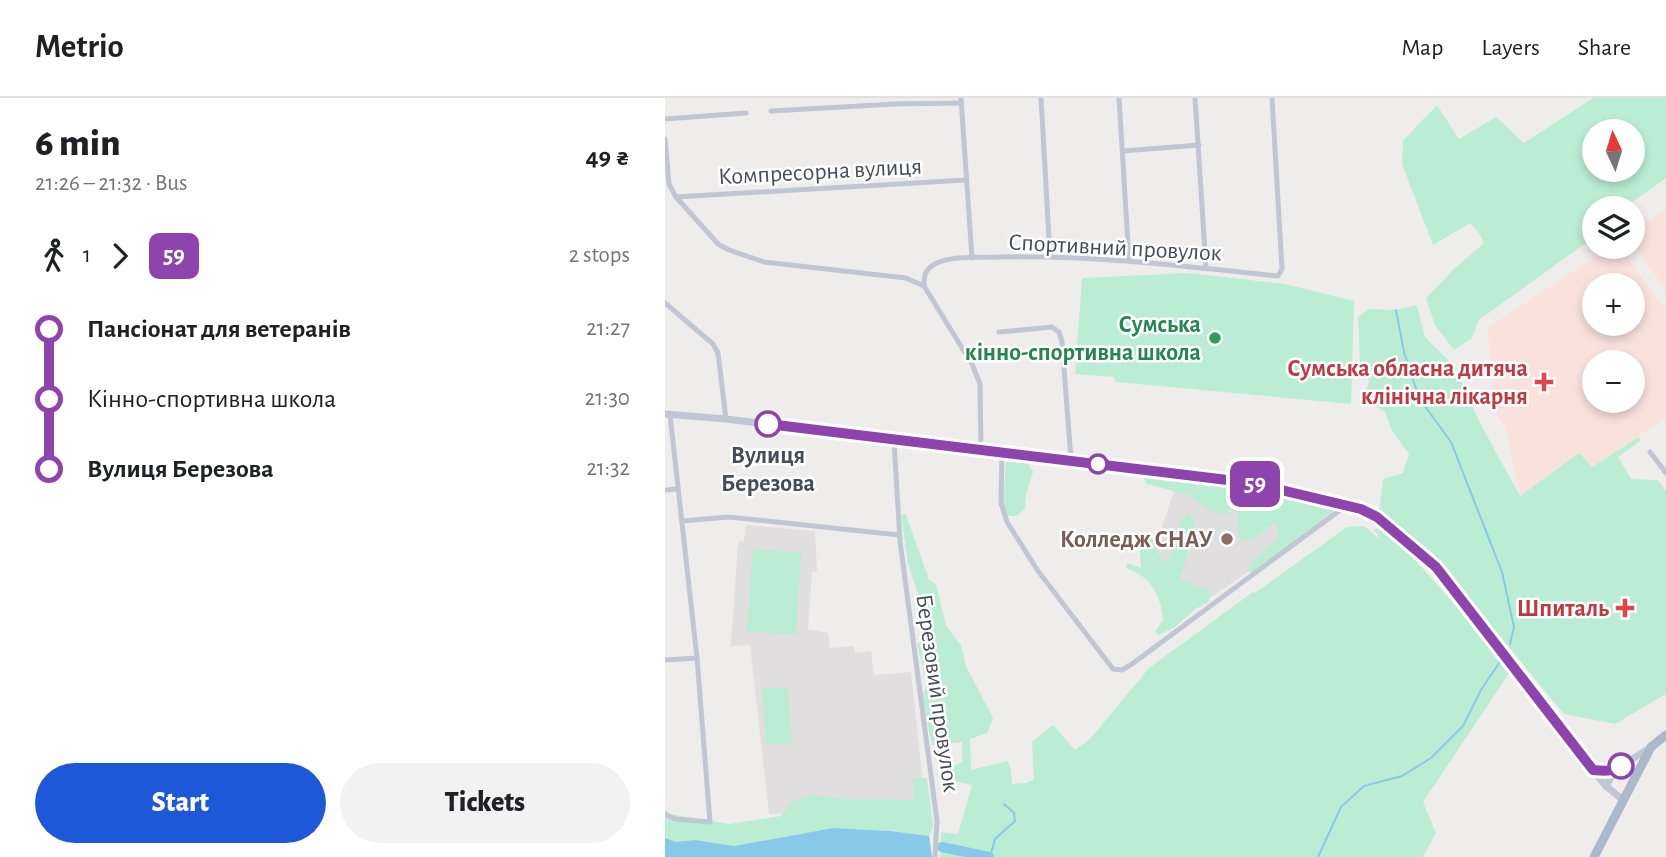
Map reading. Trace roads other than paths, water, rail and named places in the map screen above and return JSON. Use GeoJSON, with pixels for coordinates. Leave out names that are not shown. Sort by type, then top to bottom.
{"type":"FeatureCollection","features":[{"type":"Feature","properties":{"kind":"main road"},"geometry":{"type":"LineString","coordinates":[[1594,857],[1651,747],[1666,735]]}},
{"type":"Feature","properties":{"kind":"street"},"geometry":{"type":"LineString","coordinates":[[1041,98],[1050,256]]}},
{"type":"Feature","properties":{"kind":"street"},"geometry":{"type":"LineString","coordinates":[[1119,98],[1129,260]]}},
{"type":"Feature","properties":{"kind":"street"},"geometry":{"type":"LineString","coordinates":[[1195,98],[1206,268]]}},
{"type":"Feature","properties":{"kind":"street","name":"Спортивний провулок"},"geometry":{"type":"LineString","coordinates":[[924,286],[927,269],[936,263],[972,258],[1050,256],[1129,260],[1278,276],[1282,269],[1272,98]]}},
{"type":"Feature","properties":{"kind":"street"},"geometry":{"type":"LineString","coordinates":[[771,111],[961,100],[972,258]]}},
{"type":"Feature","properties":{"kind":"street"},"geometry":{"type":"LineString","coordinates":[[665,119],[746,113]]}},
{"type":"Feature","properties":{"kind":"street"},"geometry":{"type":"LineString","coordinates":[[665,139],[669,184],[676,197],[718,244],[764,262],[906,278],[924,286],[972,364],[980,384],[981,450]]}},
{"type":"Feature","properties":{"kind":"street"},"geometry":{"type":"LineString","coordinates":[[1123,151],[1199,145]]}},
{"type":"Feature","properties":{"kind":"street","name":"Компресорна вулиця"},"geometry":{"type":"LineString","coordinates":[[676,197],[966,180]]}},
{"type":"Feature","properties":{"kind":"street"},"geometry":{"type":"LineString","coordinates":[[665,303],[713,344],[718,353],[726,419]]}},
{"type":"Feature","properties":{"kind":"street"},"geometry":{"type":"LineString","coordinates":[[999,331],[1052,327],[1059,332],[1072,460]]}},
{"type":"Feature","properties":{"kind":"street"},"geometry":{"type":"LineString","coordinates":[[665,814],[675,820],[710,822],[697,658],[668,414],[1252,483],[1349,504],[1377,517],[1436,567],[1593,770],[1606,786],[1623,800]]}},
{"type":"Feature","properties":{"kind":"street","name":"Березовий провулок"},"geometry":{"type":"LineString","coordinates":[[894,441],[899,535],[937,821],[936,857]]}},
{"type":"Feature","properties":{"kind":"street"},"geometry":{"type":"LineString","coordinates":[[1650,452],[1666,473]]}},
{"type":"Feature","properties":{"kind":"street"},"geometry":{"type":"LineString","coordinates":[[1002,454],[1001,503],[1007,522],[1038,571],[1113,669],[1122,670],[1132,664],[1216,599],[1349,504]]}},
{"type":"Feature","properties":{"kind":"street"},"geometry":{"type":"LineString","coordinates":[[665,490],[677,489]]}},
{"type":"Feature","properties":{"kind":"street"},"geometry":{"type":"LineString","coordinates":[[682,521],[729,517],[899,535]]}},
{"type":"Feature","properties":{"kind":"street"},"geometry":{"type":"LineString","coordinates":[[665,660],[697,658]]}},
{"type":"Feature","properties":{"kind":"street"},"geometry":{"type":"LineString","coordinates":[[1606,786],[1616,769],[1651,747]]}},
{"type":"Feature","properties":{"kind":"street"},"geometry":{"type":"LineString","coordinates":[[1593,770],[1616,769]]}},
{"type":"Feature","properties":{"kind":"water"},"geometry":{"type":"Polygon","coordinates":[[[833,828],[929,836],[932,857],[665,857],[665,838],[676,842],[695,840],[734,846],[833,828]]]}},
{"type":"Feature","properties":{"kind":"waterway"},"geometry":{"type":"LineString","coordinates":[[1396,310],[1404,352],[1419,398],[1451,442],[1502,572],[1514,627],[1510,644]]}},
{"type":"Feature","properties":{"kind":"waterway"},"geometry":{"type":"LineString","coordinates":[[1318,857],[1341,807],[1364,786],[1402,776],[1431,758],[1463,726],[1481,690],[1501,660]]}},
{"type":"Feature","properties":{"kind":"waterway"},"geometry":{"type":"LineString","coordinates":[[990,857],[995,839],[1015,821],[1014,813],[1004,804]]}},
{"type":"Feature","properties":{"kind":"waterway"},"geometry":{"type":"LineString","coordinates":[[942,847],[989,857]]}},
{"type":"Feature","properties":{"kind":"place","name":"Сумська кінно-спортивна школа"},"geometry":{"type":"Point","coordinates":[1215,338]}},
{"type":"Feature","properties":{"kind":"place","name":"Сумська обласна дитяча клінічна лікарня"},"geometry":{"type":"Point","coordinates":[1544,382]}},
{"type":"Feature","properties":{"kind":"place","name":"Вулиця Березова"},"geometry":{"type":"Point","coordinates":[768,424]}},
{"type":"Feature","properties":{"kind":"place","name":"Колледж СНАУ"},"geometry":{"type":"Point","coordinates":[1227,539]}},
{"type":"Feature","properties":{"kind":"place","name":"Шпиталь"},"geometry":{"type":"Point","coordinates":[1625,608]}}]}
